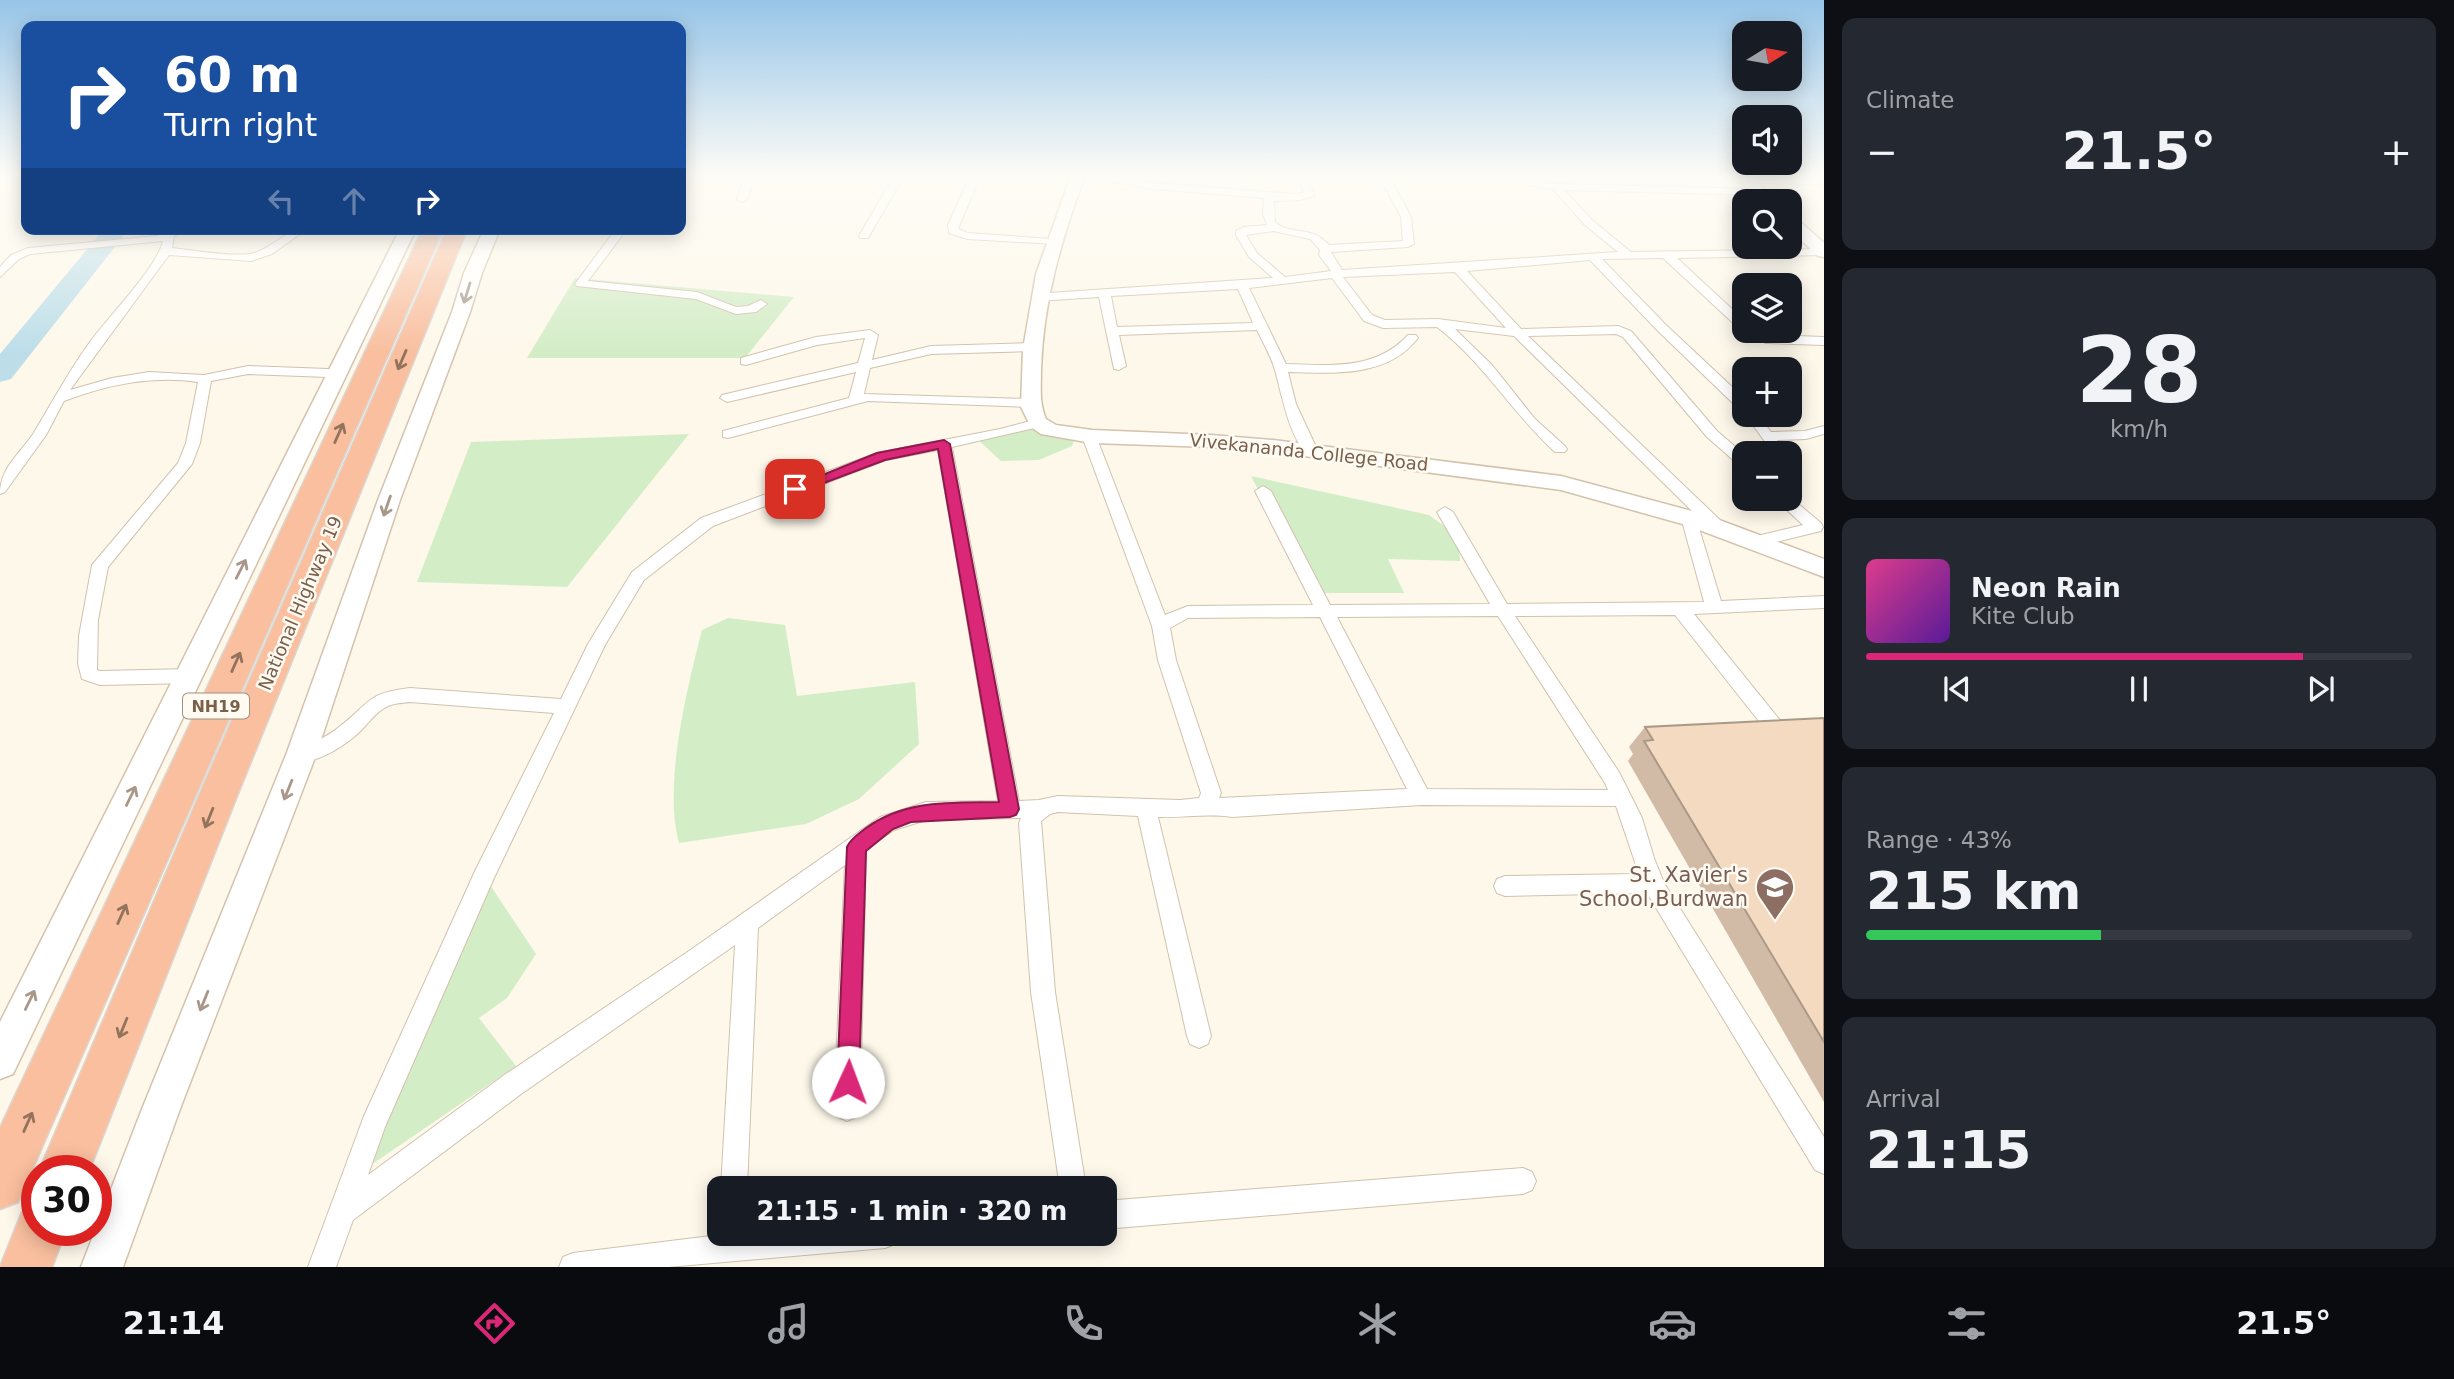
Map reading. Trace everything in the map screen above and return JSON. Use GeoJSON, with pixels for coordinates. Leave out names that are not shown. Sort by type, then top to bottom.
{"type":"FeatureCollection","features":[{"type":"Feature","properties":{"kind":"highway","name":"NH19"},"geometry":{"type":"LineString","coordinates":[[0,1184],[430,235]]}},
{"type":"Feature","properties":{"kind":"highway","name":"National Highway 19"},"geometry":{"type":"LineString","coordinates":[[71,1155],[220,791],[454,235]]}},
{"type":"Feature","properties":{"kind":"highway"},"geometry":{"type":"LineString","coordinates":[[25,1267],[34,1246]]}},
{"type":"Feature","properties":{"kind":"main road"},"geometry":{"type":"LineString","coordinates":[[0,1061],[405,235]]}},
{"type":"Feature","properties":{"kind":"main road"},"geometry":{"type":"LineString","coordinates":[[102,1267],[161,1108],[301,755],[389,500],[489,235]]}},
{"type":"Feature","properties":{"kind":"main road"},"geometry":{"type":"LineString","coordinates":[[1034,413],[1031,347],[1038,297],[1054,235]]}},
{"type":"Feature","properties":{"kind":"main road","name":"Vivekananda College Road"},"geometry":{"type":"LineString","coordinates":[[1034,413],[1053,432],[1089,436],[1185,438],[1310,449],[1559,483],[1715,525],[1824,569]]}},
{"type":"Feature","properties":{"kind":"street"},"geometry":{"type":"LineString","coordinates":[[0,274],[15,257],[28,251],[169,239],[251,258],[268,252],[293,235]]}},
{"type":"Feature","properties":{"kind":"street"},"geometry":{"type":"LineString","coordinates":[[617,235],[581,284],[697,296],[724,309],[739,312],[754,309],[761,304]]}},
{"type":"Feature","properties":{"kind":"street"},"geometry":{"type":"LineString","coordinates":[[965,235],[1051,242]]}},
{"type":"Feature","properties":{"kind":"street"},"geometry":{"type":"LineString","coordinates":[[1241,235],[1254,254],[1283,281]]}},
{"type":"Feature","properties":{"kind":"street"},"geometry":{"type":"LineString","coordinates":[[1309,235],[1313,236],[1325,249],[1325,255],[1337,275],[1374,322],[1438,323],[1518,333],[1662,328]]}},
{"type":"Feature","properties":{"kind":"street"},"geometry":{"type":"LineString","coordinates":[[1325,249],[1408,244],[1409,235]]}},
{"type":"Feature","properties":{"kind":"street"},"geometry":{"type":"LineString","coordinates":[[1604,235],[1628,255]]}},
{"type":"Feature","properties":{"kind":"street"},"geometry":{"type":"LineString","coordinates":[[0,489],[39,435],[58,399],[94,345],[169,239]]}},
{"type":"Feature","properties":{"kind":"street"},"geometry":{"type":"LineString","coordinates":[[1038,297],[1242,285],[1337,275],[1592,256],[1821,245]]}},
{"type":"Feature","properties":{"kind":"street"},"geometry":{"type":"LineString","coordinates":[[1665,254],[1732,318]]}},
{"type":"Feature","properties":{"kind":"street"},"geometry":{"type":"LineString","coordinates":[[1592,256],[1662,328],[1732,394]]}},
{"type":"Feature","properties":{"kind":"street"},"geometry":{"type":"LineString","coordinates":[[1458,268],[1518,333],[1715,525]]}},
{"type":"Feature","properties":{"kind":"street"},"geometry":{"type":"LineString","coordinates":[[1242,285],[1281,368],[1289,404],[1310,449]]}},
{"type":"Feature","properties":{"kind":"street"},"geometry":{"type":"LineString","coordinates":[[1104,293],[1119,366]]}},
{"type":"Feature","properties":{"kind":"street"},"geometry":{"type":"LineString","coordinates":[[1438,323],[1460,339],[1504,387],[1529,420],[1560,449]]}},
{"type":"Feature","properties":{"kind":"street"},"geometry":{"type":"LineString","coordinates":[[1112,331],[1262,326]]}},
{"type":"Feature","properties":{"kind":"street"},"geometry":{"type":"LineString","coordinates":[[1618,330],[1636,343],[1712,434],[1732,452]]}},
{"type":"Feature","properties":{"kind":"street"},"geometry":{"type":"LineString","coordinates":[[746,361],[816,341],[870,334],[872,335],[855,401]]}},
{"type":"Feature","properties":{"kind":"street"},"geometry":{"type":"LineString","coordinates":[[1281,368],[1377,364],[1400,354],[1412,338]]}},
{"type":"Feature","properties":{"kind":"street"},"geometry":{"type":"LineString","coordinates":[[1802,341],[1824,341]]}},
{"type":"Feature","properties":{"kind":"street"},"geometry":{"type":"LineString","coordinates":[[727,398],[931,350],[1031,347]]}},
{"type":"Feature","properties":{"kind":"street"},"geometry":{"type":"LineString","coordinates":[[58,399],[87,388],[153,373],[180,374],[205,379],[216,373],[233,371],[328,373]]}},
{"type":"Feature","properties":{"kind":"street"},"geometry":{"type":"LineString","coordinates":[[191,676],[100,678],[88,674],[85,660],[93,582],[100,565],[185,464],[193,443],[205,379]]}},
{"type":"Feature","properties":{"kind":"street"},"geometry":{"type":"LineString","coordinates":[[727,434],[868,397],[1034,413]]}},
{"type":"Feature","properties":{"kind":"street"},"geometry":{"type":"LineString","coordinates":[[322,1267],[373,1125],[484,876],[597,644],[638,576],[688,534],[707,522],[882,456],[944,444],[1034,413]]}},
{"type":"Feature","properties":{"kind":"street"},"geometry":{"type":"LineString","coordinates":[[1761,427],[1772,441]]}},
{"type":"Feature","properties":{"kind":"street"},"geometry":{"type":"LineString","coordinates":[[1769,436],[1806,435],[1824,430]]}},
{"type":"Feature","properties":{"kind":"street"},"geometry":{"type":"LineString","coordinates":[[1089,436],[1161,626],[1167,660],[1211,793],[1207,805]]}},
{"type":"Feature","properties":{"kind":"street"},"geometry":{"type":"LineString","coordinates":[[944,444],[1010,809]]}},
{"type":"Feature","properties":{"kind":"street"},"geometry":{"type":"LineString","coordinates":[[1263,491],[1421,797]]}},
{"type":"Feature","properties":{"kind":"street"},"geometry":{"type":"LineString","coordinates":[[1798,511],[1821,529]]}},
{"type":"Feature","properties":{"kind":"street"},"geometry":{"type":"LineString","coordinates":[[1445,512],[1503,611],[1595,748],[1622,798],[1653,883],[1824,1161]]}},
{"type":"Feature","properties":{"kind":"street"},"geometry":{"type":"LineString","coordinates":[[1689,517],[1714,607]]}},
{"type":"Feature","properties":{"kind":"street"},"geometry":{"type":"LineString","coordinates":[[1759,541],[1821,529]]}},
{"type":"Feature","properties":{"kind":"street"},"geometry":{"type":"LineString","coordinates":[[1161,626],[1177,615],[1188,612],[1680,609],[1824,602]]}},
{"type":"Feature","properties":{"kind":"street"},"geometry":{"type":"LineString","coordinates":[[1680,609],[1776,729]]}},
{"type":"Feature","properties":{"kind":"street"},"geometry":{"type":"LineString","coordinates":[[301,755],[337,739],[374,703],[387,696],[410,695],[565,707]]}},
{"type":"Feature","properties":{"kind":"street"},"geometry":{"type":"LineString","coordinates":[[342,1212],[512,1086],[887,824],[910,814],[926,811],[1040,808],[1058,804],[1146,808],[1196,808],[1207,805],[1232,808],[1421,797],[1622,798]]}},
{"type":"Feature","properties":{"kind":"street"},"geometry":{"type":"LineString","coordinates":[[1040,808],[1029,823],[1043,992],[1071,1176]]}},
{"type":"Feature","properties":{"kind":"street"},"geometry":{"type":"LineString","coordinates":[[1146,808],[1199,1036]]}},
{"type":"Feature","properties":{"kind":"street"},"geometry":{"type":"LineString","coordinates":[[847,1108],[856,847]]}},
{"type":"Feature","properties":{"kind":"street"},"geometry":{"type":"LineString","coordinates":[[1505,886],[1653,883]]}},
{"type":"Feature","properties":{"kind":"street"},"geometry":{"type":"LineString","coordinates":[[735,1176],[747,924]]}},
{"type":"Feature","properties":{"kind":"street"},"geometry":{"type":"LineString","coordinates":[[1117,1214],[1523,1181]]}},
{"type":"Feature","properties":{"kind":"street"},"geometry":{"type":"LineString","coordinates":[[573,1267],[707,1246]]}},
{"type":"Feature","properties":{"kind":"green space"},"geometry":{"type":"Polygon","coordinates":[[[575,278],[794,297],[745,358],[527,358],[575,278]]]}},
{"type":"Feature","properties":{"kind":"green space"},"geometry":{"type":"Polygon","coordinates":[[[1040,424],[1079,427],[1072,446],[1039,460],[1001,461],[974,436],[1040,424]]]}},
{"type":"Feature","properties":{"kind":"green space"},"geometry":{"type":"Polygon","coordinates":[[[689,434],[567,587],[417,582],[471,442],[689,434]]]}},
{"type":"Feature","properties":{"kind":"green space"},"geometry":{"type":"Polygon","coordinates":[[[1251,476],[1429,515],[1458,536],[1460,561],[1388,559],[1404,593],[1310,593],[1251,476]]]}},
{"type":"Feature","properties":{"kind":"green space"},"geometry":{"type":"Polygon","coordinates":[[[728,618],[785,625],[797,696],[915,682],[919,744],[859,799],[806,824],[679,843],[675,819],[675,765],[690,680],[702,630],[728,618]]]}},
{"type":"Feature","properties":{"kind":"green space"},"geometry":{"type":"Polygon","coordinates":[[[484,876],[536,954],[507,998],[479,1018],[516,1066],[368,1167],[484,876]]]}},
{"type":"Feature","properties":{"kind":"building","name":"St. Xavier's School,Burdwan"},"geometry":{"type":"Polygon","coordinates":[[[1824,718],[1824,1042],[1644,741],[1653,740],[1645,727],[1824,718]]]}},
{"type":"Feature","properties":{"kind":"waterway"},"geometry":{"type":"LineString","coordinates":[[0,373],[112,235]]}},
{"type":"Feature","properties":{"kind":"place","name":"St. Xavier's School,Burdwan"},"geometry":{"type":"Point","coordinates":[1775,921]}},
{"type":"Feature","properties":{"kind":"route"},"geometry":{"type":"LineString","coordinates":[[795,489],[882,456],[944,444],[1010,809],[926,811],[910,814],[887,824],[856,847],[848,1082]]}}]}
